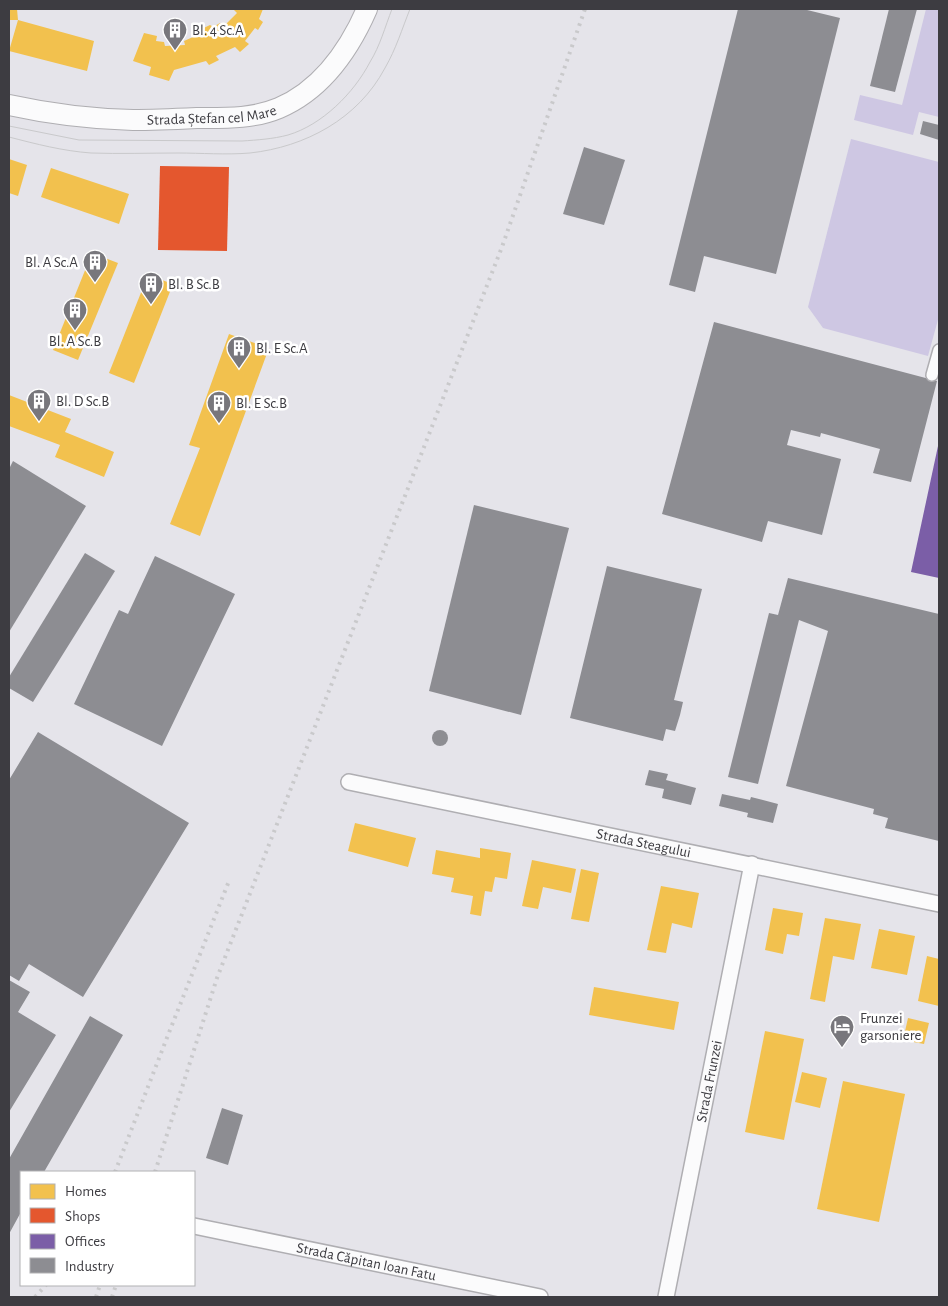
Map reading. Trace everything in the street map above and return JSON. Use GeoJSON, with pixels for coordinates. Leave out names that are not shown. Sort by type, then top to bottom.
{"type":"FeatureCollection","features":[{"type":"Feature","properties":{"kind":"main road","name":"Strada Ștefan cel Mare"},"geometry":{"type":"LineString","coordinates":[[9,105],[60,114],[133,120],[262,115],[291,102],[320,79],[344,52],[367,9]]}},
{"type":"Feature","properties":{"kind":"street"},"geometry":{"type":"LineString","coordinates":[[932,375],[939,350]]}},
{"type":"Feature","properties":{"kind":"street","name":"Strada Steagului"},"geometry":{"type":"LineString","coordinates":[[349,782],[939,904]]}},
{"type":"Feature","properties":{"kind":"street","name":"Strada Frunzei"},"geometry":{"type":"LineString","coordinates":[[666,1297],[752,864]]}},
{"type":"Feature","properties":{"kind":"street","name":"Strada Căpitan Ioan Fatu"},"geometry":{"type":"LineString","coordinates":[[195,1226],[540,1297]]}},
{"type":"Feature","properties":{"kind":"shaded area"},"geometry":{"type":"Polygon","coordinates":[[[926,9],[939,9],[939,117],[919,112],[913,135],[854,120],[860,95],[902,105],[926,9]]]}},
{"type":"Feature","properties":{"kind":"shaded area"},"geometry":{"type":"Polygon","coordinates":[[[851,139],[939,162],[939,316],[928,356],[823,328],[808,307],[851,139]]]}},
{"type":"Feature","properties":{"kind":"building: Homes"},"geometry":{"type":"Polygon","coordinates":[[[9,9],[17,9],[18,20],[9,20],[9,9]]]}},
{"type":"Feature","properties":{"kind":"building: Homes"},"geometry":{"type":"Polygon","coordinates":[[[233,9],[263,9],[259,19],[263,22],[258,30],[255,28],[245,41],[249,44],[240,52],[235,47],[216,56],[219,60],[209,65],[206,61],[174,70],[169,81],[149,75],[151,67],[133,61],[144,33],[157,36],[156,41],[164,42],[165,46],[185,45],[184,41],[193,37],[191,34],[210,25],[213,27],[220,23],[224,26],[237,13],[233,9]]]}},
{"type":"Feature","properties":{"kind":"building: Homes"},"geometry":{"type":"Polygon","coordinates":[[[18,20],[94,41],[87,71],[9,51],[18,20]]]}},
{"type":"Feature","properties":{"kind":"building: Homes"},"geometry":{"type":"Polygon","coordinates":[[[9,159],[27,165],[18,196],[9,193],[9,159]]]}},
{"type":"Feature","properties":{"kind":"building: Homes"},"geometry":{"type":"Polygon","coordinates":[[[51,168],[129,194],[119,224],[41,197],[51,168]]]}},
{"type":"Feature","properties":{"kind":"building: Homes"},"geometry":{"type":"Polygon","coordinates":[[[92,253],[118,263],[78,360],[53,350],[92,253]]]}},
{"type":"Feature","properties":{"kind":"building: Homes"},"geometry":{"type":"Polygon","coordinates":[[[148,275],[173,284],[134,383],[109,373],[148,275]]]}},
{"type":"Feature","properties":{"kind":"building: Homes"},"geometry":{"type":"Polygon","coordinates":[[[229,334],[269,348],[200,536],[170,524],[200,448],[189,445],[229,334]]]}},
{"type":"Feature","properties":{"kind":"building: Homes"},"geometry":{"type":"Polygon","coordinates":[[[9,395],[71,419],[65,432],[114,452],[104,477],[55,457],[60,445],[9,426],[9,395]]]}},
{"type":"Feature","properties":{"kind":"building: Homes"},"geometry":{"type":"Polygon","coordinates":[[[355,823],[416,838],[408,867],[348,851],[355,823]]]}},
{"type":"Feature","properties":{"kind":"building: Homes"},"geometry":{"type":"Polygon","coordinates":[[[480,848],[511,853],[507,879],[495,877],[492,892],[485,891],[481,916],[470,914],[473,896],[451,892],[454,878],[432,874],[436,850],[480,858],[480,848]]]}},
{"type":"Feature","properties":{"kind":"building: Homes"},"geometry":{"type":"Polygon","coordinates":[[[532,860],[576,869],[571,893],[543,887],[538,909],[522,906],[532,860]]]}},
{"type":"Feature","properties":{"kind":"building: Homes"},"geometry":{"type":"Polygon","coordinates":[[[581,869],[599,873],[589,922],[571,919],[581,869]]]}},
{"type":"Feature","properties":{"kind":"building: Homes"},"geometry":{"type":"Polygon","coordinates":[[[661,886],[699,893],[692,928],[672,923],[666,953],[647,950],[661,886]]]}},
{"type":"Feature","properties":{"kind":"building: Homes"},"geometry":{"type":"Polygon","coordinates":[[[773,908],[803,913],[799,936],[787,934],[783,954],[765,950],[773,908]]]}},
{"type":"Feature","properties":{"kind":"building: Homes"},"geometry":{"type":"Polygon","coordinates":[[[825,918],[861,924],[854,960],[833,956],[825,1002],[810,999],[825,918]]]}},
{"type":"Feature","properties":{"kind":"building: Homes"},"geometry":{"type":"Polygon","coordinates":[[[879,929],[915,936],[907,975],[871,968],[879,929]]]}},
{"type":"Feature","properties":{"kind":"building: Homes"},"geometry":{"type":"Polygon","coordinates":[[[927,956],[939,959],[939,1006],[918,1001],[927,956]]]}},
{"type":"Feature","properties":{"kind":"building: Homes"},"geometry":{"type":"Polygon","coordinates":[[[594,987],[679,1002],[674,1030],[589,1015],[594,987]]]}},
{"type":"Feature","properties":{"kind":"building: Homes"},"geometry":{"type":"Polygon","coordinates":[[[908,1018],[929,1023],[924,1044],[903,1040],[908,1018]]]}},
{"type":"Feature","properties":{"kind":"building: Homes"},"geometry":{"type":"Polygon","coordinates":[[[765,1031],[804,1039],[784,1140],[745,1132],[765,1031]]]}},
{"type":"Feature","properties":{"kind":"building: Homes"},"geometry":{"type":"Polygon","coordinates":[[[802,1072],[827,1078],[820,1108],[795,1102],[802,1072]]]}},
{"type":"Feature","properties":{"kind":"building: Homes"},"geometry":{"type":"Polygon","coordinates":[[[843,1081],[905,1094],[879,1222],[817,1209],[843,1081]]]}},
{"type":"Feature","properties":{"kind":"building: Shops"},"geometry":{"type":"Polygon","coordinates":[[[160,166],[229,167],[227,251],[158,250],[160,166]]]}},
{"type":"Feature","properties":{"kind":"building: Offices"},"geometry":{"type":"Polygon","coordinates":[[[939,446],[939,578],[911,572],[939,446]]]}},
{"type":"Feature","properties":{"kind":"building: Industry"},"geometry":{"type":"Polygon","coordinates":[[[738,9],[803,9],[840,18],[776,274],[704,256],[695,292],[669,285],[738,9]]]}},
{"type":"Feature","properties":{"kind":"building: Industry"},"geometry":{"type":"Polygon","coordinates":[[[889,9],[917,9],[895,92],[870,86],[889,9]]]}},
{"type":"Feature","properties":{"kind":"building: Industry"},"geometry":{"type":"Polygon","coordinates":[[[923,121],[939,125],[939,140],[920,134],[923,121]]]}},
{"type":"Feature","properties":{"kind":"building: Industry"},"geometry":{"type":"Polygon","coordinates":[[[584,147],[625,160],[604,225],[563,214],[584,147]]]}},
{"type":"Feature","properties":{"kind":"building: Industry"},"geometry":{"type":"Polygon","coordinates":[[[714,322],[937,381],[911,482],[873,473],[880,449],[821,433],[820,437],[791,430],[787,445],[841,459],[822,535],[768,521],[762,542],[662,514],[714,322]]]}},
{"type":"Feature","properties":{"kind":"building: Industry"},"geometry":{"type":"Polygon","coordinates":[[[13,461],[86,506],[9,632],[9,469],[13,461]]]}},
{"type":"Feature","properties":{"kind":"building: Industry"},"geometry":{"type":"Polygon","coordinates":[[[474,505],[569,528],[521,715],[429,691],[474,505]]]}},
{"type":"Feature","properties":{"kind":"building: Industry"},"geometry":{"type":"Polygon","coordinates":[[[85,553],[115,571],[33,702],[9,688],[9,677],[85,553]]]}},
{"type":"Feature","properties":{"kind":"building: Industry"},"geometry":{"type":"Polygon","coordinates":[[[155,556],[235,594],[162,746],[74,704],[119,610],[128,614],[155,556]]]}},
{"type":"Feature","properties":{"kind":"building: Industry"},"geometry":{"type":"Polygon","coordinates":[[[607,566],[702,589],[674,700],[683,702],[680,715],[675,731],[666,729],[663,741],[570,718],[607,566]]]}},
{"type":"Feature","properties":{"kind":"building: Industry"},"geometry":{"type":"Polygon","coordinates":[[[788,578],[939,614],[939,841],[885,828],[888,818],[873,814],[874,809],[786,786],[828,631],[799,620],[758,784],[728,777],[769,613],[778,615],[788,578]]]}},
{"type":"Feature","properties":{"kind":"building: Industry"},"geometry":{"type":"Polygon","coordinates":[[[437,730],[443,730],[448,735],[446,744],[437,746],[432,741],[432,735],[437,730]]]}},
{"type":"Feature","properties":{"kind":"building: Industry"},"geometry":{"type":"Polygon","coordinates":[[[38,732],[189,823],[83,997],[29,964],[19,981],[9,975],[9,780],[38,732]]]}},
{"type":"Feature","properties":{"kind":"building: Industry"},"geometry":{"type":"Polygon","coordinates":[[[649,770],[668,774],[666,780],[696,788],[691,805],[662,798],[664,789],[645,785],[649,770]]]}},
{"type":"Feature","properties":{"kind":"building: Industry"},"geometry":{"type":"Polygon","coordinates":[[[722,794],[750,800],[751,797],[778,804],[773,823],[747,817],[748,813],[719,806],[722,794]]]}},
{"type":"Feature","properties":{"kind":"building: Industry"},"geometry":{"type":"Polygon","coordinates":[[[9,980],[30,992],[18,1012],[56,1035],[9,1112],[9,980]]]}},
{"type":"Feature","properties":{"kind":"building: Industry"},"geometry":{"type":"Polygon","coordinates":[[[90,1016],[123,1035],[45,1171],[20,1171],[20,1214],[9,1234],[9,1159],[90,1016]]]}},
{"type":"Feature","properties":{"kind":"building: Industry"},"geometry":{"type":"Polygon","coordinates":[[[222,1108],[243,1115],[228,1165],[206,1158],[222,1108]]]}},
{"type":"Feature","properties":{"kind":"tram line"},"geometry":{"type":"LineString","coordinates":[[9,126],[79,140],[242,141],[288,135],[313,124],[325,116],[346,96],[363,74],[377,50],[392,9]]}},
{"type":"Feature","properties":{"kind":"tram line"},"geometry":{"type":"LineString","coordinates":[[9,137],[60,149],[102,153],[241,154],[270,150],[290,144],[310,137],[328,127],[345,116],[360,102],[374,86],[389,61],[410,9]]}},
{"type":"Feature","properties":{"kind":"railway"},"geometry":{"type":"LineString","coordinates":[[155,1171],[217,978],[502,247],[585,9]]}},
{"type":"Feature","properties":{"kind":"railway"},"geometry":{"type":"LineString","coordinates":[[115,1171],[229,881]]}},
{"type":"Feature","properties":{"kind":"railway"},"geometry":{"type":"LineString","coordinates":[[35,1297],[45,1286]]}},
{"type":"Feature","properties":{"kind":"railway"},"geometry":{"type":"LineString","coordinates":[[96,1297],[100,1286]]}},
{"type":"Feature","properties":{"kind":"railway"},"geometry":{"type":"LineString","coordinates":[[112,1297],[116,1286]]}},
{"type":"Feature","properties":{"kind":"place","name":"Bl. 4 Sc.A"},"geometry":{"type":"Point","coordinates":[175,51]}},
{"type":"Feature","properties":{"kind":"place","name":"Bl. A Sc.A"},"geometry":{"type":"Point","coordinates":[95,283]}},
{"type":"Feature","properties":{"kind":"place","name":"Bl. B Sc.B"},"geometry":{"type":"Point","coordinates":[151,305]}},
{"type":"Feature","properties":{"kind":"place","name":"Bl. A Sc.B"},"geometry":{"type":"Point","coordinates":[75,331]}},
{"type":"Feature","properties":{"kind":"place","name":"Bl. E Sc.A"},"geometry":{"type":"Point","coordinates":[239,369]}},
{"type":"Feature","properties":{"kind":"place","name":"Bl. D Sc.B"},"geometry":{"type":"Point","coordinates":[39,422]}},
{"type":"Feature","properties":{"kind":"place","name":"Bl. E Sc.B"},"geometry":{"type":"Point","coordinates":[219,424]}},
{"type":"Feature","properties":{"kind":"place","name":"Frunzei garsoniere"},"geometry":{"type":"Point","coordinates":[842,1048]}}]}
